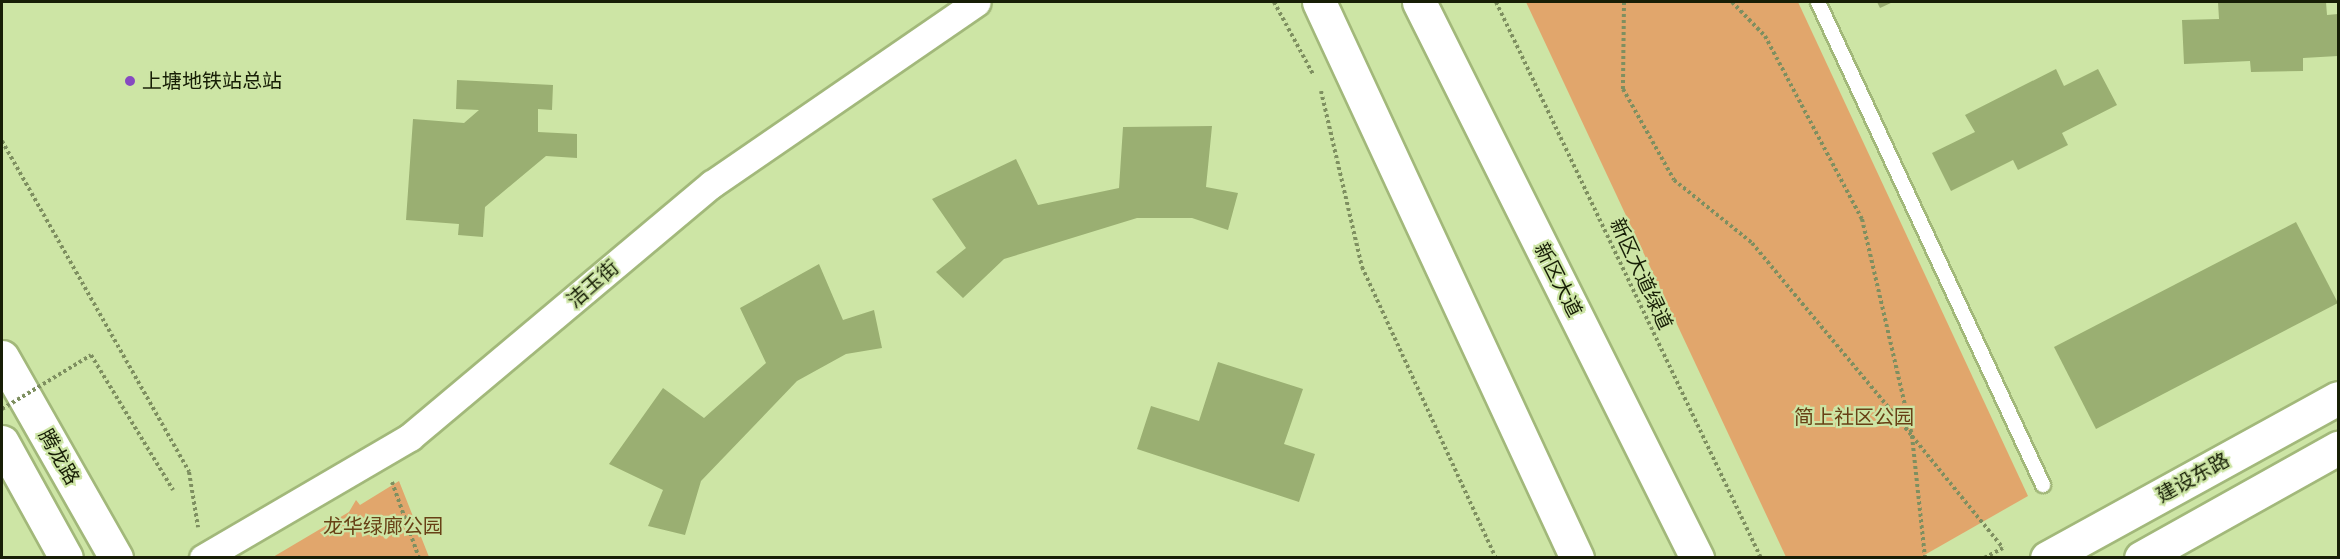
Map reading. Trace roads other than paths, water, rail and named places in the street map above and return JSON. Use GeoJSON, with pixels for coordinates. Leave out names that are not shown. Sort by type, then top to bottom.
{"type":"FeatureCollection","features":[{"type":"Feature","properties":{"kind":"main road"},"geometry":{"type":"LineString","coordinates":[[1319,2],[1577,558]]}},
{"type":"Feature","properties":{"kind":"main road","name":"新区大道"},"geometry":{"type":"LineString","coordinates":[[1419,2],[1697,558]]}},
{"type":"Feature","properties":{"kind":"main road","name":"腾龙路"},"geometry":{"type":"LineString","coordinates":[[2,357],[116,558]]}},
{"type":"Feature","properties":{"kind":"main road","name":"建设东路"},"geometry":{"type":"LineString","coordinates":[[2047,558],[2338,398]]}},
{"type":"Feature","properties":{"kind":"main road"},"geometry":{"type":"LineString","coordinates":[[2,442],[66,558]]}},
{"type":"Feature","properties":{"kind":"main road"},"geometry":{"type":"LineString","coordinates":[[2141,558],[2338,448]]}},
{"type":"Feature","properties":{"kind":"main road"},"geometry":{"type":"LineString","coordinates":[[1554,508],[1566,558]]}},
{"type":"Feature","properties":{"kind":"street","name":"洁玉街"},"geometry":{"type":"LineString","coordinates":[[203,558],[410,437],[712,184],[978,2]]}},
{"type":"Feature","properties":{"kind":"lane"},"geometry":{"type":"LineString","coordinates":[[1818,2],[2043,485]]}},
{"type":"Feature","properties":{"kind":"place","name":"上塘地铁站总站"},"geometry":{"type":"Point","coordinates":[130,81]}},
{"type":"Feature","properties":{"kind":"park label","name":"简上社区公园"},"geometry":{"type":"Point","coordinates":[1854,417]}},
{"type":"Feature","properties":{"kind":"park label","name":"龙华绿廊公园"},"geometry":{"type":"Point","coordinates":[383,526]}}]}
